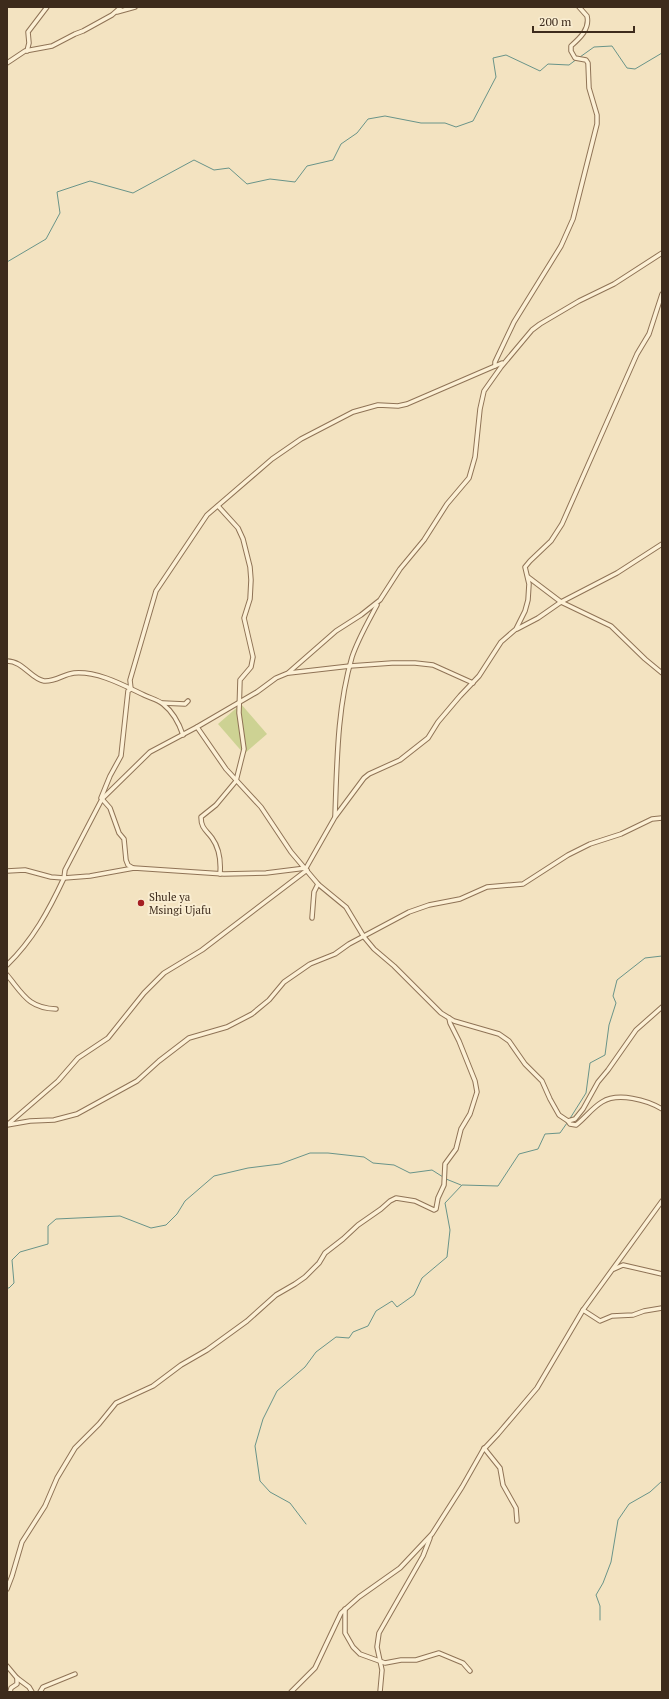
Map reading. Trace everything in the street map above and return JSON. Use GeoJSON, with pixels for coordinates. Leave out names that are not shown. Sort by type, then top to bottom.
{"type":"FeatureCollection","features":[{"type":"Feature","properties":{"kind":"street"},"geometry":{"type":"LineString","coordinates":[[27,51],[29,43],[28,32],[47,7]]}},
{"type":"Feature","properties":{"kind":"street"},"geometry":{"type":"LineString","coordinates":[[7,63],[27,51],[54,45],[83,31],[121,7]]}},
{"type":"Feature","properties":{"kind":"street"},"geometry":{"type":"LineString","coordinates":[[115,12],[135,7]]}},
{"type":"Feature","properties":{"kind":"street"},"geometry":{"type":"LineString","coordinates":[[495,366],[495,362],[514,322],[546,272],[571,227],[595,135],[597,114],[590,91],[588,63],[586,60],[575,58],[570,51],[572,46],[579,40],[588,21],[586,14],[579,7]]}},
{"type":"Feature","properties":{"kind":"street"},"geometry":{"type":"LineString","coordinates":[[335,817],[340,727],[350,666],[356,647],[378,602],[400,569],[429,533],[447,504],[469,478],[475,457],[478,418],[482,397],[491,380],[537,326],[579,301],[614,284],[662,253]]}},
{"type":"Feature","properties":{"kind":"street"},"geometry":{"type":"LineString","coordinates":[[516,629],[527,605],[529,589],[528,577],[525,571],[528,563],[551,541],[562,524],[637,354],[648,336],[662,294]]}},
{"type":"Feature","properties":{"kind":"street"},"geometry":{"type":"LineString","coordinates":[[98,806],[110,776],[121,759],[128,691],[131,689],[130,680],[156,591],[164,578],[178,561],[204,518],[272,459],[297,441],[351,413],[378,405],[402,405],[506,361]]}},
{"type":"Feature","properties":{"kind":"street"},"geometry":{"type":"LineString","coordinates":[[218,506],[238,528],[243,539],[251,574],[250,599],[244,618],[252,649],[253,660],[251,667],[240,680],[239,713],[244,749],[236,781],[216,805],[201,817],[202,826],[212,839],[219,852],[220,874]]}},
{"type":"Feature","properties":{"kind":"street"},"geometry":{"type":"LineString","coordinates":[[7,1125],[58,1081],[78,1058],[108,1038],[144,993],[164,973],[202,950],[306,869],[335,817],[366,776],[400,760],[428,738],[438,722],[479,676],[501,642],[516,629],[538,618],[561,602],[617,573],[662,544]]}},
{"type":"Feature","properties":{"kind":"street"},"geometry":{"type":"LineString","coordinates":[[528,577],[561,602],[611,626],[644,659],[662,673]]}},
{"type":"Feature","properties":{"kind":"street"},"geometry":{"type":"LineString","coordinates":[[288,673],[336,631],[378,602]]}},
{"type":"Feature","properties":{"kind":"street"},"geometry":{"type":"LineString","coordinates":[[7,661],[16,663],[43,680],[50,680],[71,673],[79,673],[111,680],[162,703],[185,704],[188,701]]}},
{"type":"Feature","properties":{"kind":"street"},"geometry":{"type":"LineString","coordinates":[[7,965],[41,924],[64,878],[65,870],[102,799],[150,752],[197,727],[240,702],[276,678],[288,673],[392,663],[425,664],[441,668],[473,683]]}},
{"type":"Feature","properties":{"kind":"street"},"geometry":{"type":"LineString","coordinates":[[162,703],[174,717],[183,735]]}},
{"type":"Feature","properties":{"kind":"street"},"geometry":{"type":"LineString","coordinates":[[197,727],[220,762],[261,807],[288,848],[318,884],[346,907],[364,937],[374,949],[394,966],[435,1008],[449,1018],[499,1034],[509,1041],[525,1064],[542,1081],[559,1115],[570,1124],[576,1125],[602,1102],[612,1099],[637,1100],[653,1104],[662,1109]]}},
{"type":"Feature","properties":{"kind":"street"},"geometry":{"type":"LineString","coordinates":[[102,799],[110,808],[119,833],[124,839],[126,860],[128,865],[133,868]]}},
{"type":"Feature","properties":{"kind":"street"},"geometry":{"type":"LineString","coordinates":[[7,1125],[54,1120],[77,1114],[137,1081],[159,1061],[189,1038],[234,1024],[252,1014],[269,1000],[284,982],[295,973],[315,961],[335,954],[349,944],[409,912],[425,906],[457,900],[488,887],[523,884],[565,857],[590,844],[621,834],[652,819],[662,818]]}},
{"type":"Feature","properties":{"kind":"street"},"geometry":{"type":"LineString","coordinates":[[7,872],[25,870],[51,877],[64,878],[90,876],[133,868],[220,874],[266,873],[306,869]]}},
{"type":"Feature","properties":{"kind":"street"},"geometry":{"type":"LineString","coordinates":[[312,918],[314,892],[318,884]]}},
{"type":"Feature","properties":{"kind":"street"},"geometry":{"type":"LineString","coordinates":[[7,975],[33,1004],[40,1007],[56,1008]]}},
{"type":"Feature","properties":{"kind":"street"},"geometry":{"type":"LineString","coordinates":[[568,1121],[575,1119],[583,1109],[598,1082],[636,1030],[662,1007]]}},
{"type":"Feature","properties":{"kind":"street"},"geometry":{"type":"LineString","coordinates":[[7,1589],[22,1542],[45,1506],[57,1478],[75,1448],[104,1419],[116,1403],[153,1386],[181,1365],[207,1350],[247,1321],[276,1295],[304,1277],[316,1266],[325,1253],[343,1239],[358,1224],[381,1209],[390,1201],[396,1198],[415,1201],[434,1210],[436,1209],[438,1198],[444,1185],[445,1164],[456,1149],[461,1129],[470,1114],[477,1092],[470,1068],[449,1018]]}},
{"type":"Feature","properties":{"kind":"street"},"geometry":{"type":"LineString","coordinates":[[380,1692],[382,1670],[377,1647],[379,1633],[423,1556],[432,1534],[462,1487],[484,1448],[498,1434],[537,1388],[583,1310],[662,1200]]}},
{"type":"Feature","properties":{"kind":"street"},"geometry":{"type":"LineString","coordinates":[[612,1270],[623,1265],[662,1274]]}},
{"type":"Feature","properties":{"kind":"street"},"geometry":{"type":"LineString","coordinates":[[583,1310],[600,1321],[612,1316],[633,1315],[644,1311],[662,1308]]}},
{"type":"Feature","properties":{"kind":"street"},"geometry":{"type":"LineString","coordinates":[[484,1448],[500,1468],[501,1480],[507,1494],[516,1508],[518,1521]]}},
{"type":"Feature","properties":{"kind":"street"},"geometry":{"type":"LineString","coordinates":[[292,1692],[315,1668],[327,1645],[334,1626],[345,1609],[371,1588],[400,1568],[432,1534]]}},
{"type":"Feature","properties":{"kind":"street"},"geometry":{"type":"LineString","coordinates":[[345,1609],[346,1633],[355,1650],[360,1654],[380,1662],[389,1662],[416,1660],[438,1653],[459,1661],[470,1671]]}},
{"type":"Feature","properties":{"kind":"street"},"geometry":{"type":"LineString","coordinates":[[382,1670],[389,1662]]}},
{"type":"Feature","properties":{"kind":"street"},"geometry":{"type":"LineString","coordinates":[[7,1666],[17,1678],[29,1687],[32,1692]]}},
{"type":"Feature","properties":{"kind":"street"},"geometry":{"type":"LineString","coordinates":[[40,1692],[43,1687],[75,1674]]}},
{"type":"Feature","properties":{"kind":"street"},"geometry":{"type":"LineString","coordinates":[[10,1692],[11,1688],[17,1684],[17,1678]]}},
{"type":"Feature","properties":{"kind":"green space"},"geometry":{"type":"Polygon","coordinates":[[[241,704],[267,734],[244,754],[218,724],[241,704]]]}},
{"type":"Feature","properties":{"kind":"waterway"},"geometry":{"type":"LineString","coordinates":[[580,57],[594,47],[612,46],[627,68],[635,69],[662,53]]}},
{"type":"Feature","properties":{"kind":"waterway"},"geometry":{"type":"LineString","coordinates":[[7,262],[46,239],[60,213],[57,192],[90,181],[133,193],[194,160],[214,170],[229,168],[247,184],[270,179],[295,182],[307,166],[333,160],[341,144],[357,133],[368,119],[385,116],[421,123],[445,123],[456,127],[473,121],[496,77],[493,58],[506,55],[540,71],[548,64],[569,65],[577,59]]}},
{"type":"Feature","properties":{"kind":"waterway"},"geometry":{"type":"LineString","coordinates":[[569,1120],[586,1093],[590,1063],[605,1055],[609,1025],[616,1003],[613,996],[617,980],[645,958],[662,956]]}},
{"type":"Feature","properties":{"kind":"waterway"},"geometry":{"type":"LineString","coordinates":[[306,1524],[290,1503],[270,1492],[260,1481],[255,1446],[263,1419],[277,1391],[305,1367],[316,1352],[336,1337],[349,1338],[353,1332],[368,1326],[376,1311],[392,1301],[397,1307],[414,1295],[422,1278],[447,1257],[450,1230],[445,1203],[462,1185],[498,1186],[519,1154],[538,1149],[545,1134],[560,1133],[567,1123]]}},
{"type":"Feature","properties":{"kind":"waterway"},"geometry":{"type":"LineString","coordinates":[[7,1288],[14,1283],[12,1260],[20,1252],[48,1244],[48,1226],[56,1219],[120,1216],[151,1228],[166,1225],[177,1214],[185,1201],[214,1176],[248,1168],[280,1164],[310,1153],[328,1153],[364,1157],[373,1163],[394,1165],[410,1173],[432,1170],[443,1177]]}},
{"type":"Feature","properties":{"kind":"waterway"},"geometry":{"type":"LineString","coordinates":[[446,1179],[461,1185]]}},
{"type":"Feature","properties":{"kind":"waterway"},"geometry":{"type":"LineString","coordinates":[[600,1620],[600,1606],[596,1595],[603,1583],[611,1562],[618,1520],[629,1504],[650,1492],[662,1481]]}},
{"type":"Feature","properties":{"kind":"place","name":"Shule ya Msingi Ujafu"},"geometry":{"type":"Point","coordinates":[141,903]}}]}
